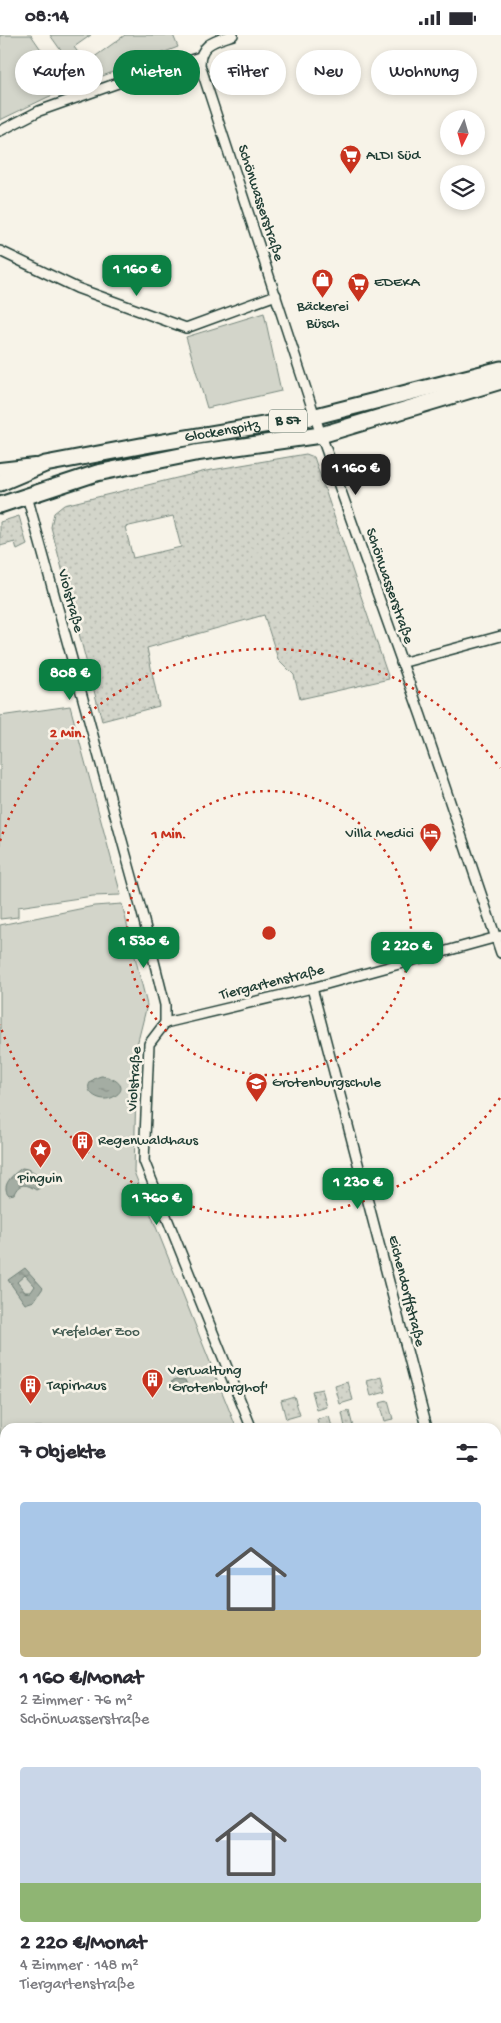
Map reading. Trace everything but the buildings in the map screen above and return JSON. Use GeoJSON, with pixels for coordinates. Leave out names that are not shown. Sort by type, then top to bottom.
{"type":"FeatureCollection","features":[{"type":"Feature","properties":{"kind":"main road","name":"Glockenspitz"},"geometry":{"type":"LineString","coordinates":[[0,469],[45,464],[316,416],[501,369]]}},
{"type":"Feature","properties":{"kind":"main road","name":"Glockenspitz"},"geometry":{"type":"LineString","coordinates":[[27,496],[97,473],[194,453],[321,435],[501,381]]}},
{"type":"Feature","properties":{"kind":"main road","name":"B 57"},"geometry":{"type":"LineString","coordinates":[[0,483],[45,464]]}},
{"type":"Feature","properties":{"kind":"main road","name":"B 57"},"geometry":{"type":"LineString","coordinates":[[0,505],[27,496]]}},
{"type":"Feature","properties":{"kind":"street"},"geometry":{"type":"LineString","coordinates":[[200,57],[204,47],[212,42],[233,35]]}},
{"type":"Feature","properties":{"kind":"street","name":"Schönwasserstraße"},"geometry":{"type":"LineString","coordinates":[[200,65],[321,435],[498,937],[501,953]]}},
{"type":"Feature","properties":{"kind":"street"},"geometry":{"type":"LineString","coordinates":[[0,131],[39,111],[113,85]]}},
{"type":"Feature","properties":{"kind":"street"},"geometry":{"type":"LineString","coordinates":[[0,251],[77,288],[186,328],[276,295]]}},
{"type":"Feature","properties":{"kind":"street","name":"Violstraße"},"geometry":{"type":"LineString","coordinates":[[27,496],[165,1005],[165,1023],[149,1044],[144,1161],[249,1423]]}},
{"type":"Feature","properties":{"kind":"street"},"geometry":{"type":"LineString","coordinates":[[401,663],[501,636]]}},
{"type":"Feature","properties":{"kind":"street","name":"Tiergartenstraße"},"geometry":{"type":"LineString","coordinates":[[165,1023],[312,987],[498,937]]}},
{"type":"Feature","properties":{"kind":"street","name":"Eichendorffstraße"},"geometry":{"type":"LineString","coordinates":[[312,987],[426,1423]]}},
{"type":"Feature","properties":{"kind":"green space"},"geometry":{"type":"Polygon","coordinates":[[[0,35],[31,35],[41,50],[15,50],[15,95],[53,95],[0,120],[0,35]]]}},
{"type":"Feature","properties":{"kind":"green space"},"geometry":{"type":"Polygon","coordinates":[[[50,35],[91,35],[74,47],[76,50],[61,50],[50,35]]]}},
{"type":"Feature","properties":{"kind":"green space"},"geometry":{"type":"Polygon","coordinates":[[[125,35],[173,35],[178,47],[170,50],[113,50],[113,72],[103,76],[103,51],[125,35]]]}},
{"type":"Feature","properties":{"kind":"green space"},"geometry":{"type":"Polygon","coordinates":[[[264,313],[281,391],[207,408],[186,337],[264,313]]]}},
{"type":"Feature","properties":{"kind":"green space"},"geometry":{"type":"Polygon","coordinates":[[[306,454],[314,457],[389,679],[300,699],[294,675],[278,659],[264,615],[147,648],[159,706],[102,721],[51,527],[54,513],[64,505],[206,471],[306,454]],[[173,516],[125,527],[133,558],[181,547],[173,516]]]}},
{"type":"Feature","properties":{"kind":"green space"},"geometry":{"type":"Polygon","coordinates":[[[19,516],[27,545],[17,550],[15,542],[0,546],[0,522],[19,516]]]}},
{"type":"Feature","properties":{"kind":"green space"},"geometry":{"type":"Polygon","coordinates":[[[70,706],[121,895],[93,896],[18,907],[18,917],[0,919],[0,716],[70,706]]]}},
{"type":"Feature","properties":{"kind":"green space","name":"Krefelder Zoo"},"geometry":{"type":"Polygon","coordinates":[[[122,904],[147,1005],[137,1045],[134,1172],[234,1423],[0,1423],[0,925],[94,906],[122,904]]]}},
{"type":"Feature","properties":{"kind":"green space"},"geometry":{"type":"Polygon","coordinates":[[[382,1377],[386,1392],[371,1396],[367,1381],[382,1377]]]}},
{"type":"Feature","properties":{"kind":"green space"},"geometry":{"type":"Polygon","coordinates":[[[348,1382],[353,1400],[340,1404],[335,1386],[348,1382]]]}},
{"type":"Feature","properties":{"kind":"green space"},"geometry":{"type":"Polygon","coordinates":[[[322,1389],[327,1407],[317,1410],[312,1391],[322,1389]]]}},
{"type":"Feature","properties":{"kind":"green space"},"geometry":{"type":"Polygon","coordinates":[[[294,1396],[300,1415],[286,1419],[281,1400],[294,1396]]]}},
{"type":"Feature","properties":{"kind":"green space"},"geometry":{"type":"Polygon","coordinates":[[[388,1401],[393,1419],[384,1421],[379,1403],[388,1401]]]}},
{"type":"Feature","properties":{"kind":"green space"},"geometry":{"type":"Polygon","coordinates":[[[349,1411],[352,1423],[344,1423],[342,1413],[349,1411]]]}},
{"type":"Feature","properties":{"kind":"green space"},"geometry":{"type":"Polygon","coordinates":[[[329,1416],[331,1423],[318,1423],[317,1420],[329,1416]]]}},
{"type":"Feature","properties":{"kind":"water"},"geometry":{"type":"Polygon","coordinates":[[[101,1076],[118,1082],[121,1089],[115,1096],[109,1099],[102,1099],[96,1097],[89,1089],[89,1084],[101,1076]]]}},
{"type":"Feature","properties":{"kind":"water"},"geometry":{"type":"Polygon","coordinates":[[[22,1168],[33,1171],[41,1179],[40,1188],[36,1190],[23,1185],[18,1187],[14,1194],[9,1195],[6,1188],[7,1184],[15,1173],[22,1168]]]}},
{"type":"Feature","properties":{"kind":"water"},"geometry":{"type":"Polygon","coordinates":[[[25,1268],[43,1288],[34,1301],[25,1304],[8,1280],[25,1268]],[[25,1275],[17,1282],[25,1292],[31,1292],[35,1286],[25,1275]]]}},
{"type":"Feature","properties":{"kind":"water"},"geometry":{"type":"Polygon","coordinates":[[[177,1379],[185,1380],[187,1385],[185,1388],[178,1389],[171,1381],[177,1379]]]}},
{"type":"Feature","properties":{"kind":"place","name":"ALDI Süd"},"geometry":{"type":"Point","coordinates":[350,175]}},
{"type":"Feature","properties":{"kind":"place","name":"Bäckerei Büsch"},"geometry":{"type":"Point","coordinates":[323,298]}},
{"type":"Feature","properties":{"kind":"place","name":"EDEKA"},"geometry":{"type":"Point","coordinates":[358,302]}},
{"type":"Feature","properties":{"kind":"place","name":"Villa Medici"},"geometry":{"type":"Point","coordinates":[430,853]}},
{"type":"Feature","properties":{"kind":"place","name":"Grotenburgschule"},"geometry":{"type":"Point","coordinates":[256,1102]}},
{"type":"Feature","properties":{"kind":"place","name":"Regenwaldhaus"},"geometry":{"type":"Point","coordinates":[82,1160]}},
{"type":"Feature","properties":{"kind":"place","name":"Pinguin"},"geometry":{"type":"Point","coordinates":[40,1169]}},
{"type":"Feature","properties":{"kind":"place","name":"Verwaltung 'Grotenburghof'"},"geometry":{"type":"Point","coordinates":[152,1399]}},
{"type":"Feature","properties":{"kind":"place","name":"Tapirhaus"},"geometry":{"type":"Point","coordinates":[31,1405]}}]}
